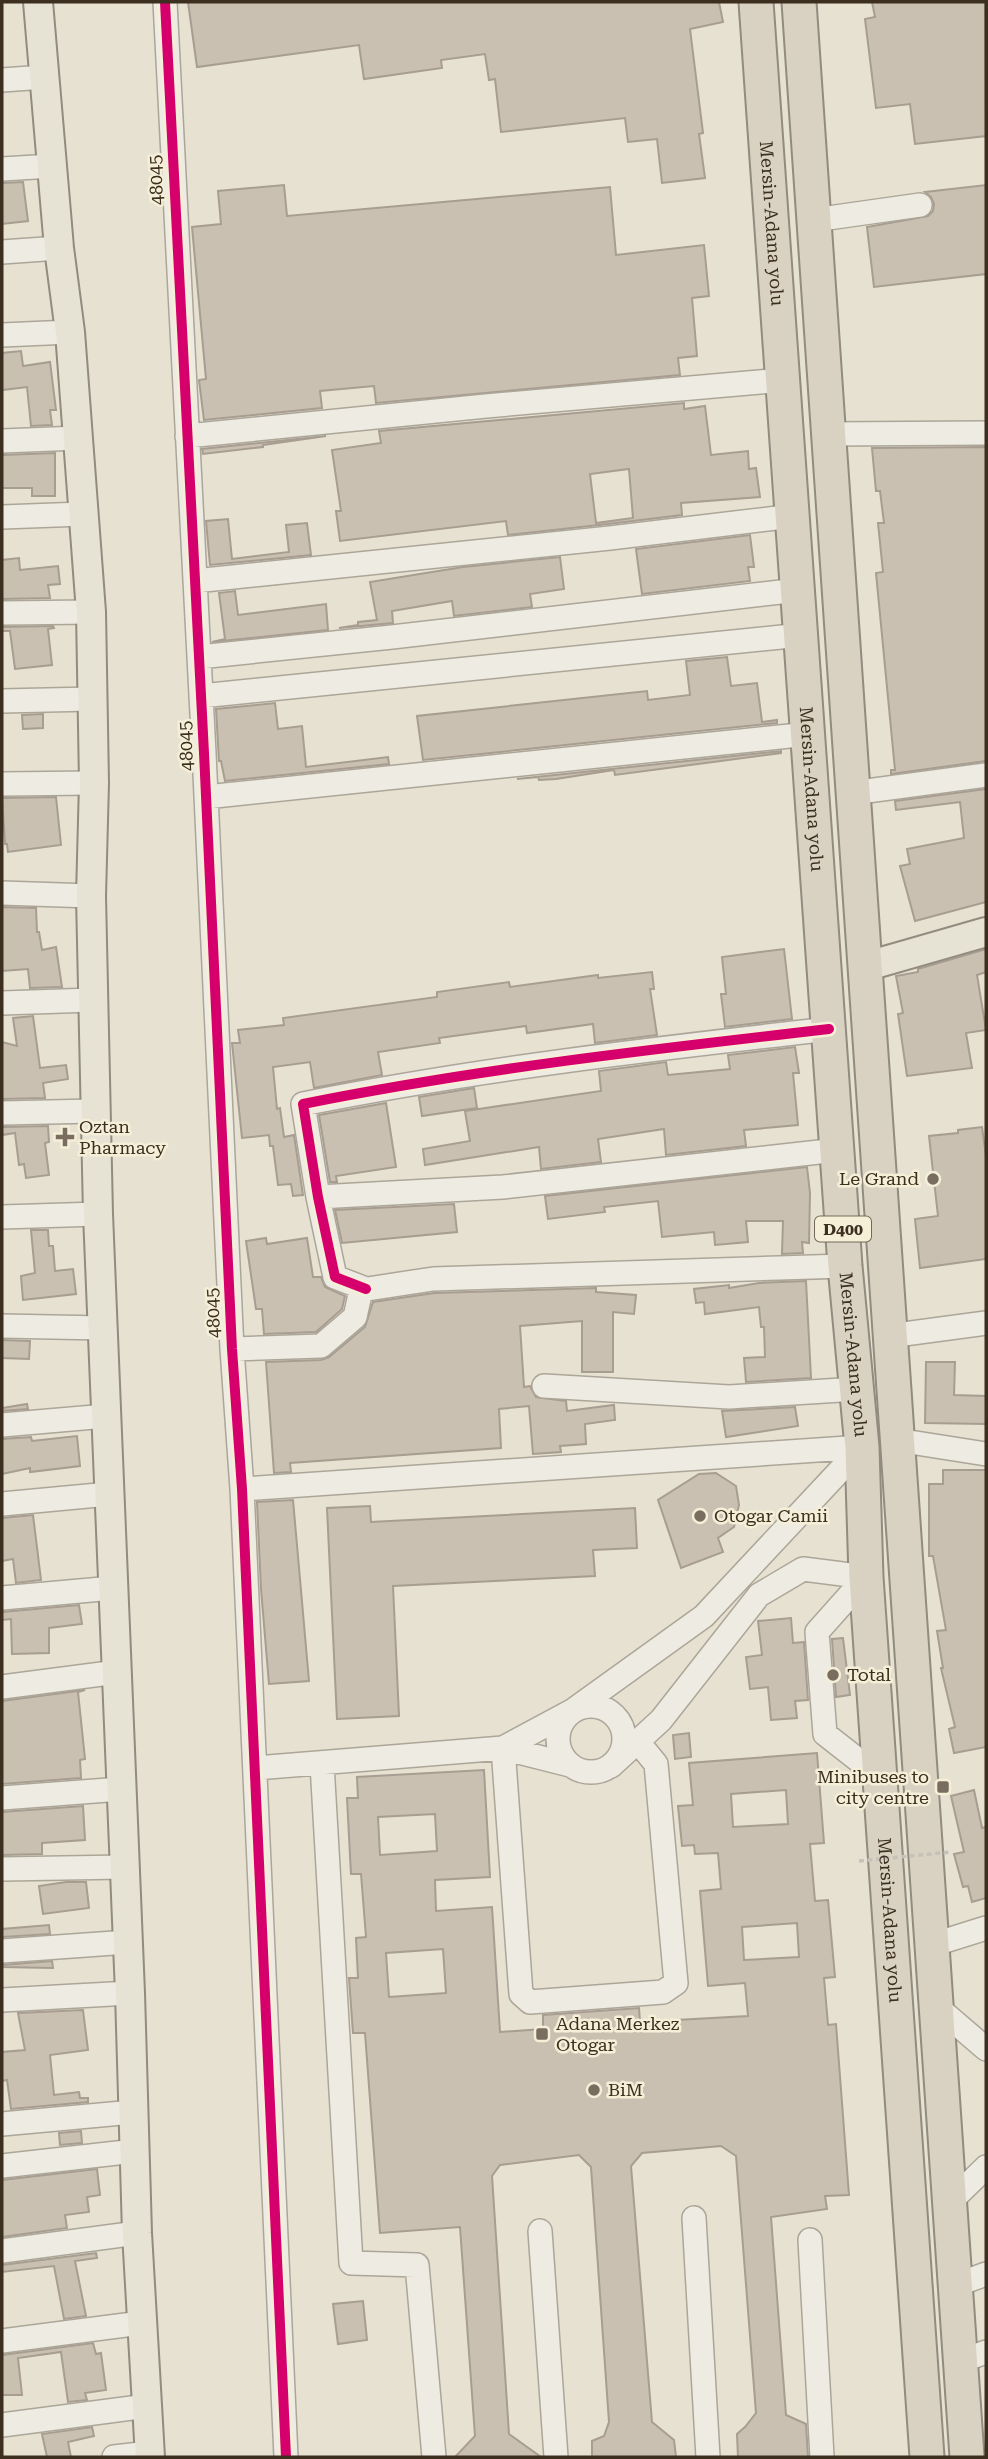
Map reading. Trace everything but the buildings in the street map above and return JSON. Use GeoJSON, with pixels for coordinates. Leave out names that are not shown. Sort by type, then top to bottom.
{"type":"FeatureCollection","features":[{"type":"Feature","properties":{"kind":"highway","name":"Mersin-Adana yolu"},"geometry":{"type":"LineString","coordinates":[[756,2],[845,1266],[862,1447],[866,1577],[927,2457]]}},
{"type":"Feature","properties":{"kind":"highway","name":"Mersin-Adana yolu"},"geometry":{"type":"LineString","coordinates":[[799,2],[950,2202],[971,2280],[974,2357],[967,2457]]}},
{"type":"Feature","properties":{"kind":"main road"},"geometry":{"type":"LineString","coordinates":[[38,2],[59,248],[70,332],[91,612],[94,783],[91,896],[98,1214],[141,2323],[147,2406],[155,2456]]}},
{"type":"Feature","properties":{"kind":"main road"},"geometry":{"type":"LineString","coordinates":[[57,2],[78,284],[70,332]]}},
{"type":"Feature","properties":{"kind":"main road"},"geometry":{"type":"LineString","coordinates":[[94,783],[108,906],[118,1326],[155,2456]]}},
{"type":"Feature","properties":{"kind":"main road"},"geometry":{"type":"LineString","coordinates":[[864,967],[986,932]]}},
{"type":"Feature","properties":{"kind":"main road"},"geometry":{"type":"LineString","coordinates":[[974,2357],[978,2457]]}},
{"type":"Feature","properties":{"kind":"main road"},"geometry":{"type":"LineString","coordinates":[[912,2457],[920,2362]]}},
{"type":"Feature","properties":{"kind":"street","name":"48045"},"geometry":{"type":"LineString","coordinates":[[165,2],[232,1349],[256,1768],[286,2457]]}},
{"type":"Feature","properties":{"kind":"street"},"geometry":{"type":"LineString","coordinates":[[2,80],[45,77]]}},
{"type":"Feature","properties":{"kind":"street"},"geometry":{"type":"LineString","coordinates":[[2,169],[52,166]]}},
{"type":"Feature","properties":{"kind":"street"},"geometry":{"type":"LineString","coordinates":[[814,220],[920,205]]}},
{"type":"Feature","properties":{"kind":"street"},"geometry":{"type":"LineString","coordinates":[[2,252],[59,248]]}},
{"type":"Feature","properties":{"kind":"street"},"geometry":{"type":"LineString","coordinates":[[2,335],[70,332]]}},
{"type":"Feature","properties":{"kind":"street"},"geometry":{"type":"LineString","coordinates":[[187,436],[783,380]]}},
{"type":"Feature","properties":{"kind":"street"},"geometry":{"type":"LineString","coordinates":[[828,434],[986,433]]}},
{"type":"Feature","properties":{"kind":"street"},"geometry":{"type":"LineString","coordinates":[[2,441],[79,438]]}},
{"type":"Feature","properties":{"kind":"street"},"geometry":{"type":"LineString","coordinates":[[2,517],[83,514]]}},
{"type":"Feature","properties":{"kind":"street"},"geometry":{"type":"LineString","coordinates":[[195,581],[793,516]]}},
{"type":"Feature","properties":{"kind":"street"},"geometry":{"type":"LineString","coordinates":[[199,657],[798,590]]}},
{"type":"Feature","properties":{"kind":"street"},"geometry":{"type":"LineString","coordinates":[[2,613],[91,612]]}},
{"type":"Feature","properties":{"kind":"street"},"geometry":{"type":"LineString","coordinates":[[201,696],[801,635]]}},
{"type":"Feature","properties":{"kind":"street"},"geometry":{"type":"LineString","coordinates":[[2,701],[92,699]]}},
{"type":"Feature","properties":{"kind":"street"},"geometry":{"type":"LineString","coordinates":[[206,797],[808,734]]}},
{"type":"Feature","properties":{"kind":"street"},"geometry":{"type":"LineString","coordinates":[[852,793],[986,775]]}},
{"type":"Feature","properties":{"kind":"street"},"geometry":{"type":"LineString","coordinates":[[2,784],[94,783]]}},
{"type":"Feature","properties":{"kind":"street"},"geometry":{"type":"LineString","coordinates":[[2,893],[91,896]]}},
{"type":"Feature","properties":{"kind":"street"},"geometry":{"type":"LineString","coordinates":[[2,1003],[93,1000]]}},
{"type":"Feature","properties":{"kind":"street"},"geometry":{"type":"LineString","coordinates":[[366,1289],[335,1277],[318,1197],[303,1104],[409,1083],[829,1028]]}},
{"type":"Feature","properties":{"kind":"street"},"geometry":{"type":"LineString","coordinates":[[2,1114],[95,1111]]}},
{"type":"Feature","properties":{"kind":"street"},"geometry":{"type":"LineString","coordinates":[[318,1197],[503,1187],[837,1150]]}},
{"type":"Feature","properties":{"kind":"street"},"geometry":{"type":"LineString","coordinates":[[2,1217],[98,1214]]}},
{"type":"Feature","properties":{"kind":"street"},"geometry":{"type":"LineString","coordinates":[[232,1349],[321,1346],[355,1317],[361,1290],[433,1279],[845,1266]]}},
{"type":"Feature","properties":{"kind":"street"},"geometry":{"type":"LineString","coordinates":[[889,1336],[986,1323]]}},
{"type":"Feature","properties":{"kind":"street"},"geometry":{"type":"LineString","coordinates":[[2,1326],[103,1328]]}},
{"type":"Feature","properties":{"kind":"street"},"geometry":{"type":"LineString","coordinates":[[544,1386],[729,1397],[857,1389]]}},
{"type":"Feature","properties":{"kind":"street"},"geometry":{"type":"LineString","coordinates":[[2,1425],[106,1416]]}},
{"type":"Feature","properties":{"kind":"street"},"geometry":{"type":"LineString","coordinates":[[897,1440],[986,1454]]}},
{"type":"Feature","properties":{"kind":"street"},"geometry":{"type":"LineString","coordinates":[[242,1489],[862,1447]]}},
{"type":"Feature","properties":{"kind":"street"},"geometry":{"type":"LineString","coordinates":[[570,1765],[559,1748],[558,1738],[559,1728],[572,1711],[704,1616],[862,1447]]}},
{"type":"Feature","properties":{"kind":"street"},"geometry":{"type":"LineString","coordinates":[[2,1504],[109,1494]]}},
{"type":"Feature","properties":{"kind":"street"},"geometry":{"type":"LineString","coordinates":[[256,1768],[503,1748],[591,1772],[601,1771],[611,1766],[661,1720],[759,1595],[803,1569],[866,1577]]}},
{"type":"Feature","properties":{"kind":"street"},"geometry":{"type":"LineString","coordinates":[[866,1577],[817,1632],[825,1734],[880,1777]]}},
{"type":"Feature","properties":{"kind":"street"},"geometry":{"type":"LineString","coordinates":[[2,1598],[113,1588]]}},
{"type":"Feature","properties":{"kind":"street"},"geometry":{"type":"LineString","coordinates":[[2,1687],[117,1672]]}},
{"type":"Feature","properties":{"kind":"street"},"geometry":{"type":"LineString","coordinates":[[503,1748],[582,1706],[594,1705],[615,1714],[622,1724],[624,1747],[611,1766]]}},
{"type":"Feature","properties":{"kind":"street"},"geometry":{"type":"LineString","coordinates":[[503,1748],[521,1994],[530,2002],[663,1992],[676,1983],[656,1764],[638,1742]]}},
{"type":"Feature","properties":{"kind":"street"},"geometry":{"type":"LineString","coordinates":[[322,1764],[351,2263],[417,2265],[433,2457]]}},
{"type":"Feature","properties":{"kind":"street"},"geometry":{"type":"LineString","coordinates":[[2,1798],[121,1789]]}},
{"type":"Feature","properties":{"kind":"street"},"geometry":{"type":"LineString","coordinates":[[2,1869],[125,1867]]}},
{"type":"Feature","properties":{"kind":"street"},"geometry":{"type":"LineString","coordinates":[[932,1945],[986,1928]]}},
{"type":"Feature","properties":{"kind":"street"},"geometry":{"type":"LineString","coordinates":[[2,1951],[128,1942]]}},
{"type":"Feature","properties":{"kind":"street"},"geometry":{"type":"LineString","coordinates":[[2,2000],[130,1993]]}},
{"type":"Feature","properties":{"kind":"street"},"geometry":{"type":"LineString","coordinates":[[936,2006],[986,2049]]}},
{"type":"Feature","properties":{"kind":"street"},"geometry":{"type":"LineString","coordinates":[[2,2124],[133,2112]]}},
{"type":"Feature","properties":{"kind":"street"},"geometry":{"type":"LineString","coordinates":[[2,2166],[135,2151]]}},
{"type":"Feature","properties":{"kind":"street"},"geometry":{"type":"LineString","coordinates":[[950,2202],[986,2167]]}},
{"type":"Feature","properties":{"kind":"street"},"geometry":{"type":"LineString","coordinates":[[694,2218],[705,2452]]}},
{"type":"Feature","properties":{"kind":"street"},"geometry":{"type":"LineString","coordinates":[[540,2231],[556,2457]]}},
{"type":"Feature","properties":{"kind":"street"},"geometry":{"type":"LineString","coordinates":[[2,2251],[137,2234]]}},
{"type":"Feature","properties":{"kind":"street"},"geometry":{"type":"LineString","coordinates":[[810,2240],[822,2457]]}},
{"type":"Feature","properties":{"kind":"street"},"geometry":{"type":"LineString","coordinates":[[2,2341],[141,2323]]}},
{"type":"Feature","properties":{"kind":"street"},"geometry":{"type":"LineString","coordinates":[[2,2425],[147,2406]]}},
{"type":"Feature","properties":{"kind":"street"},"geometry":{"type":"LineString","coordinates":[[114,2457],[155,2456]]}},
{"type":"Feature","properties":{"kind":"path"},"geometry":{"type":"LineString","coordinates":[[859,1861],[951,1852]]}},
{"type":"Feature","properties":{"kind":"cycle path"},"geometry":{"type":"LineString","coordinates":[[165,2],[232,1349],[242,1489],[286,2457]]}},
{"type":"Feature","properties":{"kind":"cycle path"},"geometry":{"type":"LineString","coordinates":[[366,1289],[335,1277],[318,1197],[303,1104],[499,1070],[829,1029]]}},
{"type":"Feature","properties":{"kind":"place","name":"Oztan Pharmacy"},"geometry":{"type":"Point","coordinates":[65,1137]}},
{"type":"Feature","properties":{"kind":"place","name":"Le Grand"},"geometry":{"type":"Point","coordinates":[933,1179]}},
{"type":"Feature","properties":{"kind":"place","name":"Otogar Camii"},"geometry":{"type":"Point","coordinates":[700,1516]}},
{"type":"Feature","properties":{"kind":"place","name":"Total"},"geometry":{"type":"Point","coordinates":[833,1675]}},
{"type":"Feature","properties":{"kind":"place","name":"Minibuses to city centre"},"geometry":{"type":"Point","coordinates":[943,1787]}},
{"type":"Feature","properties":{"kind":"place","name":"Adana Merkez Otogar"},"geometry":{"type":"Point","coordinates":[542,2034]}},
{"type":"Feature","properties":{"kind":"place","name":"BiM"},"geometry":{"type":"Point","coordinates":[594,2090]}}]}
